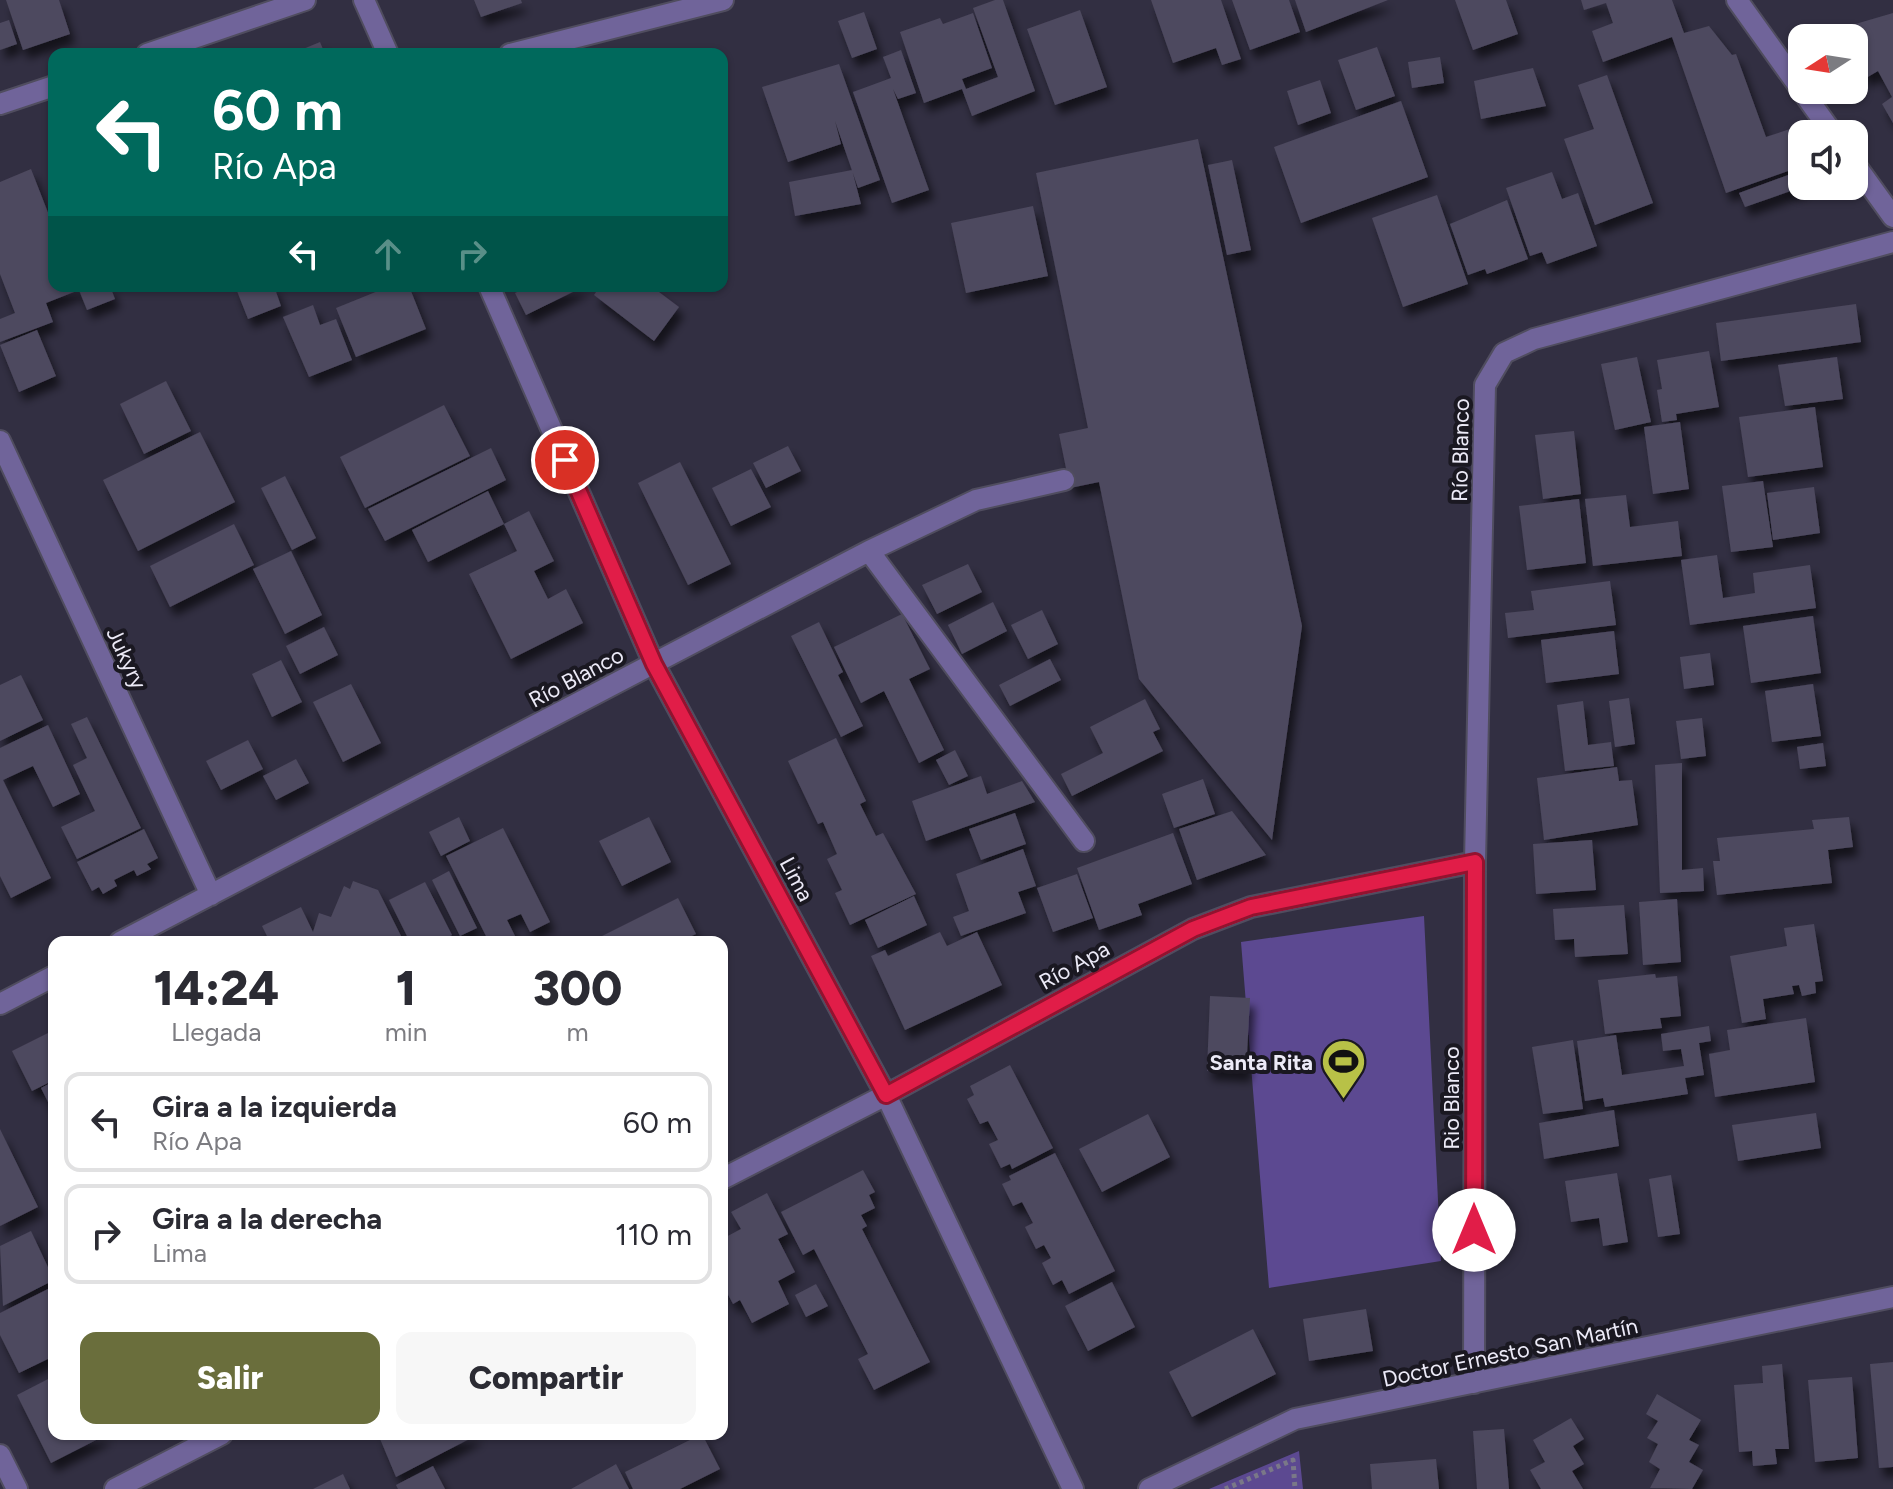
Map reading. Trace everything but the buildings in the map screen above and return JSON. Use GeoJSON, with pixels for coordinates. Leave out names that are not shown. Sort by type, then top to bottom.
{"type":"FeatureCollection","features":[{"type":"Feature","properties":{"kind":"street"},"geometry":{"type":"LineString","coordinates":[[165,48],[305,0]]}},
{"type":"Feature","properties":{"kind":"street"},"geometry":{"type":"LineString","coordinates":[[364,0],[385,48]]}},
{"type":"Feature","properties":{"kind":"street"},"geometry":{"type":"LineString","coordinates":[[534,48],[723,0]]}},
{"type":"Feature","properties":{"kind":"street"},"geometry":{"type":"LineString","coordinates":[[1737,0],[1823,120]]}},
{"type":"Feature","properties":{"kind":"street"},"geometry":{"type":"LineString","coordinates":[[0,104],[48,88]]}},
{"type":"Feature","properties":{"kind":"street"},"geometry":{"type":"LineString","coordinates":[[1868,182],[1893,217]]}},
{"type":"Feature","properties":{"kind":"street","name":"Río Blanco"},"geometry":{"type":"LineString","coordinates":[[1475,862],[1485,385],[1504,353],[1534,339],[1893,242]]}},
{"type":"Feature","properties":{"kind":"street","name":"Lima"},"geometry":{"type":"LineString","coordinates":[[492,292],[654,664],[886,1095],[1073,1489]]}},
{"type":"Feature","properties":{"kind":"street","name":"Jukyry"},"geometry":{"type":"LineString","coordinates":[[0,441],[211,895]]}},
{"type":"Feature","properties":{"kind":"street","name":"Río Blanco"},"geometry":{"type":"LineString","coordinates":[[132,936],[869,551],[976,500],[1064,480]]}},
{"type":"Feature","properties":{"kind":"street"},"geometry":{"type":"LineString","coordinates":[[869,551],[1084,841]]}},
{"type":"Feature","properties":{"kind":"street","name":"Río Apa"},"geometry":{"type":"LineString","coordinates":[[728,1176],[886,1095],[1193,929],[1251,907],[1475,862]]}},
{"type":"Feature","properties":{"kind":"street","name":"Rio Blanco"},"geometry":{"type":"LineString","coordinates":[[1474,1383],[1475,862]]}},
{"type":"Feature","properties":{"kind":"street"},"geometry":{"type":"LineString","coordinates":[[0,1004],[48,979]]}},
{"type":"Feature","properties":{"kind":"street","name":"Doctor Ernesto San Martín"},"geometry":{"type":"LineString","coordinates":[[1149,1489],[1295,1419],[1893,1297]]}},
{"type":"Feature","properties":{"kind":"street"},"geometry":{"type":"LineString","coordinates":[[115,1489],[210,1440]]}},
{"type":"Feature","properties":{"kind":"street"},"geometry":{"type":"LineString","coordinates":[[0,1455],[17,1489]]}},
{"type":"Feature","properties":{"kind":"path"},"geometry":{"type":"LineString","coordinates":[[1225,1489],[1293,1460],[1295,1489]]}},
{"type":"Feature","properties":{"kind":"shaded area","name":"Santa Rita"},"geometry":{"type":"Polygon","coordinates":[[[1424,916],[1441,1261],[1269,1288],[1241,942],[1424,916]]]}},
{"type":"Feature","properties":{"kind":"shaded area"},"geometry":{"type":"Polygon","coordinates":[[[1299,1451],[1303,1489],[1209,1489],[1299,1451]]]}},
{"type":"Feature","properties":{"kind":"place","name":"Santa Rita"},"geometry":{"type":"Point","coordinates":[1344,1101]}},
{"type":"Feature","properties":{"kind":"route"},"geometry":{"type":"LineString","coordinates":[[565,460],[654,664],[886,1095],[1193,929],[1251,907],[1475,862],[1474,1230]]}}]}
